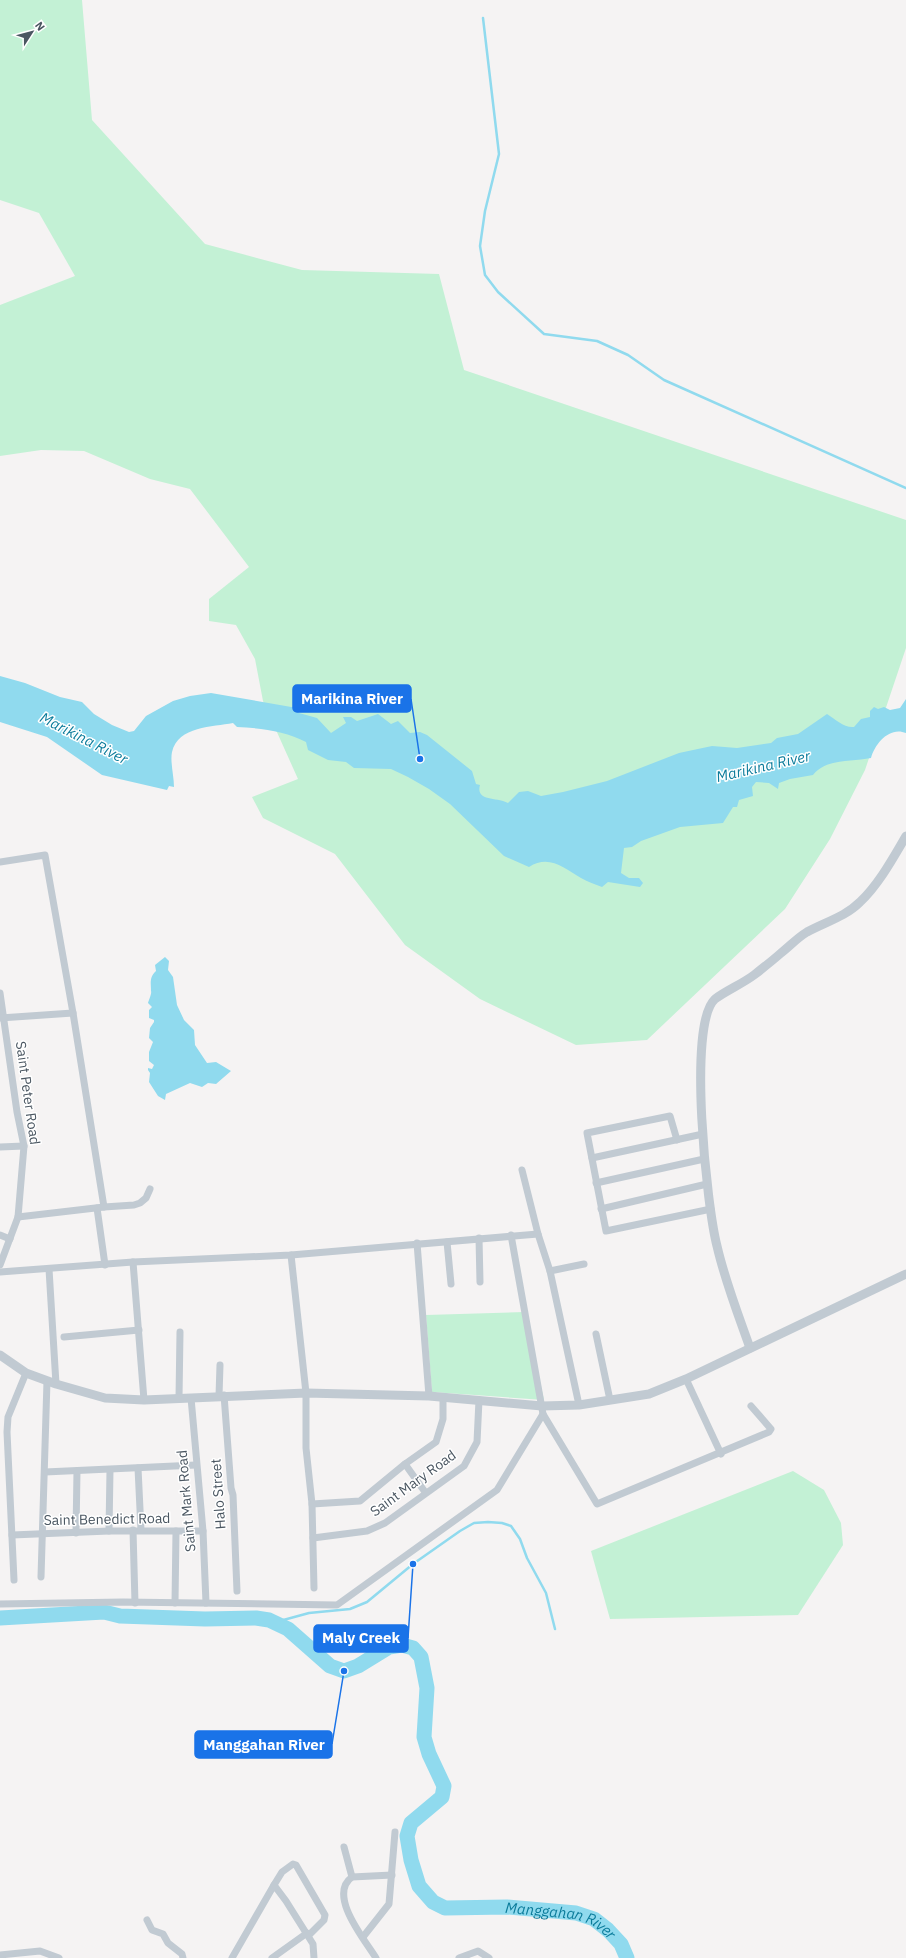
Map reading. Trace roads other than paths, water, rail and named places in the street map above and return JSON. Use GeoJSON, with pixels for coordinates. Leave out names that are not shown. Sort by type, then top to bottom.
{"type":"FeatureCollection","features":[{"type":"Feature","properties":{"kind":"street"},"geometry":{"type":"LineString","coordinates":[[750,1348],[726,1282],[716,1244],[704,1159],[701,1067],[710,1008],[714,1000],[742,983],[782,953],[797,938],[810,930],[834,920],[860,902],[876,883],[906,836]]}},
{"type":"Feature","properties":{"kind":"street"},"geometry":{"type":"LineString","coordinates":[[0,862],[45,854],[73,1013],[101,1207],[105,1265]]}},
{"type":"Feature","properties":{"kind":"street","name":"Saint Peter Road"},"geometry":{"type":"LineString","coordinates":[[0,993],[2,1018],[24,1146],[18,1217],[0,1266]]}},
{"type":"Feature","properties":{"kind":"street"},"geometry":{"type":"LineString","coordinates":[[2,1018],[73,1013]]}},
{"type":"Feature","properties":{"kind":"street"},"geometry":{"type":"LineString","coordinates":[[677,1140],[670,1116],[587,1133],[606,1231],[711,1209]]}},
{"type":"Feature","properties":{"kind":"street"},"geometry":{"type":"LineString","coordinates":[[592,1158],[703,1134]]}},
{"type":"Feature","properties":{"kind":"street"},"geometry":{"type":"LineString","coordinates":[[0,1147],[24,1146]]}},
{"type":"Feature","properties":{"kind":"street"},"geometry":{"type":"LineString","coordinates":[[596,1183],[704,1159]]}},
{"type":"Feature","properties":{"kind":"street"},"geometry":{"type":"LineString","coordinates":[[522,1170],[538,1234],[550,1271],[579,1405]]}},
{"type":"Feature","properties":{"kind":"street"},"geometry":{"type":"LineString","coordinates":[[601,1209],[707,1184]]}},
{"type":"Feature","properties":{"kind":"street"},"geometry":{"type":"LineString","coordinates":[[18,1217],[140,1203],[146,1198],[150,1189]]}},
{"type":"Feature","properties":{"kind":"street"},"geometry":{"type":"LineString","coordinates":[[0,1272],[133,1262],[291,1255],[417,1243],[447,1242],[510,1235],[538,1234]]}},
{"type":"Feature","properties":{"kind":"street"},"geometry":{"type":"LineString","coordinates":[[0,1235],[10,1239]]}},
{"type":"Feature","properties":{"kind":"street"},"geometry":{"type":"LineString","coordinates":[[510,1235],[542,1410],[597,1504],[721,1454],[770,1431],[751,1406]]}},
{"type":"Feature","properties":{"kind":"street"},"geometry":{"type":"LineString","coordinates":[[479,1238],[480,1282]]}},
{"type":"Feature","properties":{"kind":"street"},"geometry":{"type":"LineString","coordinates":[[447,1242],[451,1284]]}},
{"type":"Feature","properties":{"kind":"street"},"geometry":{"type":"LineString","coordinates":[[417,1243],[429,1396]]}},
{"type":"Feature","properties":{"kind":"street"},"geometry":{"type":"LineString","coordinates":[[291,1255],[306,1393],[306,1448],[312,1504],[314,1588]]}},
{"type":"Feature","properties":{"kind":"street"},"geometry":{"type":"LineString","coordinates":[[133,1262],[144,1400]]}},
{"type":"Feature","properties":{"kind":"street"},"geometry":{"type":"LineString","coordinates":[[550,1271],[584,1264]]}},
{"type":"Feature","properties":{"kind":"street"},"geometry":{"type":"LineString","coordinates":[[49,1269],[56,1384]]}},
{"type":"Feature","properties":{"kind":"street"},"geometry":{"type":"LineString","coordinates":[[0,1355],[26,1373],[56,1384],[105,1398],[144,1400],[306,1393],[429,1396],[479,1400],[542,1410],[649,1394],[686,1379],[906,1274]]}},
{"type":"Feature","properties":{"kind":"street"},"geometry":{"type":"LineString","coordinates":[[64,1337],[139,1330]]}},
{"type":"Feature","properties":{"kind":"street"},"geometry":{"type":"LineString","coordinates":[[179,1398],[180,1332]]}},
{"type":"Feature","properties":{"kind":"street"},"geometry":{"type":"LineString","coordinates":[[596,1334],[610,1400]]}},
{"type":"Feature","properties":{"kind":"street","name":"Halo Street"},"geometry":{"type":"LineString","coordinates":[[220,1366],[221,1396],[233,1495],[237,1591]]}},
{"type":"Feature","properties":{"kind":"street"},"geometry":{"type":"LineString","coordinates":[[14,1580],[12,1535],[3,1432],[26,1373]]}},
{"type":"Feature","properties":{"kind":"street"},"geometry":{"type":"LineString","coordinates":[[686,1379],[721,1454]]}},
{"type":"Feature","properties":{"kind":"street"},"geometry":{"type":"LineString","coordinates":[[41,1577],[46,1472],[47,1381]]}},
{"type":"Feature","properties":{"kind":"street"},"geometry":{"type":"LineString","coordinates":[[312,1504],[360,1501],[405,1464],[436,1442],[443,1420],[443,1397]]}},
{"type":"Feature","properties":{"kind":"street","name":"Saint Mark Road"},"geometry":{"type":"LineString","coordinates":[[190,1398],[204,1531],[206,1603]]}},
{"type":"Feature","properties":{"kind":"street","name":"Saint Mary Road"},"geometry":{"type":"LineString","coordinates":[[313,1538],[367,1531],[385,1523],[425,1492],[464,1466],[476,1442],[479,1400]]}},
{"type":"Feature","properties":{"kind":"street"},"geometry":{"type":"LineString","coordinates":[[0,1604],[206,1603],[337,1605],[497,1490],[542,1410]]}},
{"type":"Feature","properties":{"kind":"street"},"geometry":{"type":"LineString","coordinates":[[405,1464],[425,1492]]}},
{"type":"Feature","properties":{"kind":"street"},"geometry":{"type":"LineString","coordinates":[[46,1472],[196,1465]]}},
{"type":"Feature","properties":{"kind":"street"},"geometry":{"type":"LineString","coordinates":[[135,1603],[138,1468]]}},
{"type":"Feature","properties":{"kind":"street"},"geometry":{"type":"LineString","coordinates":[[109,1531],[110,1470]]}},
{"type":"Feature","properties":{"kind":"street"},"geometry":{"type":"LineString","coordinates":[[76,1533],[78,1471]]}},
{"type":"Feature","properties":{"kind":"street","name":"Saint Benedict Road"},"geometry":{"type":"LineString","coordinates":[[12,1535],[137,1530],[204,1531]]}},
{"type":"Feature","properties":{"kind":"street"},"geometry":{"type":"LineString","coordinates":[[175,1603],[176,1531]]}},
{"type":"Feature","properties":{"kind":"street"},"geometry":{"type":"LineString","coordinates":[[363,1937],[389,1904],[395,1832]]}},
{"type":"Feature","properties":{"kind":"street"},"geometry":{"type":"LineString","coordinates":[[344,1847],[352,1877]]}},
{"type":"Feature","properties":{"kind":"street"},"geometry":{"type":"LineString","coordinates":[[232,1958],[282,1872],[290,1865],[296,1865],[325,1916],[324,1920],[310,1934],[307,1934],[272,1958]]}},
{"type":"Feature","properties":{"kind":"street"},"geometry":{"type":"LineString","coordinates":[[352,1877],[392,1875]]}},
{"type":"Feature","properties":{"kind":"street"},"geometry":{"type":"LineString","coordinates":[[352,1877],[346,1885],[344,1893],[345,1906],[376,1958]]}},
{"type":"Feature","properties":{"kind":"street"},"geometry":{"type":"LineString","coordinates":[[274,1885],[313,1944],[314,1958]]}},
{"type":"Feature","properties":{"kind":"street"},"geometry":{"type":"LineString","coordinates":[[146,1920],[152,1930],[163,1934],[168,1943],[182,1954],[183,1958]]}},
{"type":"Feature","properties":{"kind":"street"},"geometry":{"type":"LineString","coordinates":[[0,1955],[40,1951],[58,1958]]}},
{"type":"Feature","properties":{"kind":"street"},"geometry":{"type":"LineString","coordinates":[[459,1958],[478,1951],[489,1958]]}},
{"type":"Feature","properties":{"kind":"water"},"geometry":{"type":"Polygon","coordinates":[[[0,676],[25,683],[60,697],[82,702],[94,714],[112,725],[129,732],[134,731],[146,716],[173,701],[190,696],[211,693],[297,708],[299,713],[317,718],[331,733],[346,723],[343,717],[351,717],[357,721],[378,714],[391,724],[398,721],[410,733],[420,732],[427,735],[472,771],[476,784],[480,785],[479,790],[484,797],[508,803],[519,792],[528,791],[541,796],[563,792],[607,781],[679,753],[712,746],[737,748],[771,743],[777,738],[798,734],[827,714],[843,725],[854,727],[861,719],[870,717],[870,711],[874,707],[878,709],[884,707],[890,710],[900,708],[906,699],[906,733],[900,731],[894,732],[884,737],[876,747],[871,758],[832,763],[818,770],[813,775],[790,779],[779,783],[778,789],[769,783],[756,782],[752,787],[753,796],[739,800],[737,807],[733,807],[723,823],[680,827],[641,841],[632,847],[624,848],[621,873],[629,878],[639,878],[643,883],[640,887],[608,882],[602,887],[550,862],[536,863],[529,867],[504,856],[450,804],[429,789],[391,769],[354,768],[346,762],[328,760],[308,750],[306,742],[298,738],[264,729],[237,727],[233,723],[197,729],[181,737],[176,743],[172,752],[171,760],[174,787],[169,786],[167,790],[102,775],[47,737],[0,722],[0,676]]]}},
{"type":"Feature","properties":{"kind":"water"},"geometry":{"type":"Polygon","coordinates":[[[165,957],[169,961],[168,970],[173,977],[177,1005],[184,1020],[194,1030],[195,1045],[207,1063],[216,1062],[231,1071],[216,1084],[208,1083],[202,1087],[190,1083],[166,1094],[165,1100],[158,1096],[149,1082],[150,1073],[148,1068],[152,1069],[154,1065],[149,1061],[149,1052],[153,1042],[149,1038],[150,1028],[154,1020],[149,1018],[149,1010],[152,1007],[148,1003],[151,993],[151,978],[156,971],[155,965],[165,957]]]}},
{"type":"Feature","properties":{"kind":"waterway"},"geometry":{"type":"LineString","coordinates":[[483,18],[499,154],[485,211],[480,246],[485,275],[498,292],[544,334],[597,341],[628,355],[664,380],[906,488]]}},
{"type":"Feature","properties":{"kind":"waterway"},"geometry":{"type":"LineString","coordinates":[[276,1622],[309,1613],[350,1609],[367,1602],[413,1564],[460,1531],[474,1523],[488,1522],[502,1523],[511,1526],[520,1539],[527,1558],[546,1593],[555,1629]]}},
{"type":"Feature","properties":{"kind":"waterway","name":"Manggahan River"},"geometry":{"type":"LineString","coordinates":[[0,1618],[104,1612],[120,1616],[205,1619],[256,1618],[269,1620],[288,1629],[330,1666],[344,1671],[358,1666],[389,1647],[402,1645],[413,1648],[421,1657],[427,1688],[424,1737],[429,1754],[444,1786],[442,1797],[411,1823],[407,1836],[411,1860],[419,1886],[433,1902],[445,1908],[507,1907],[576,1913],[594,1919],[608,1930],[621,1944],[627,1958]]}},
{"type":"Feature","properties":{"kind":"place","name":"Marikina River"},"geometry":{"type":"Point","coordinates":[420,759]}},
{"type":"Feature","properties":{"kind":"place","name":"Maly Creek"},"geometry":{"type":"Point","coordinates":[413,1564]}},
{"type":"Feature","properties":{"kind":"place","name":"Manggahan River"},"geometry":{"type":"Point","coordinates":[344,1671]}}]}
